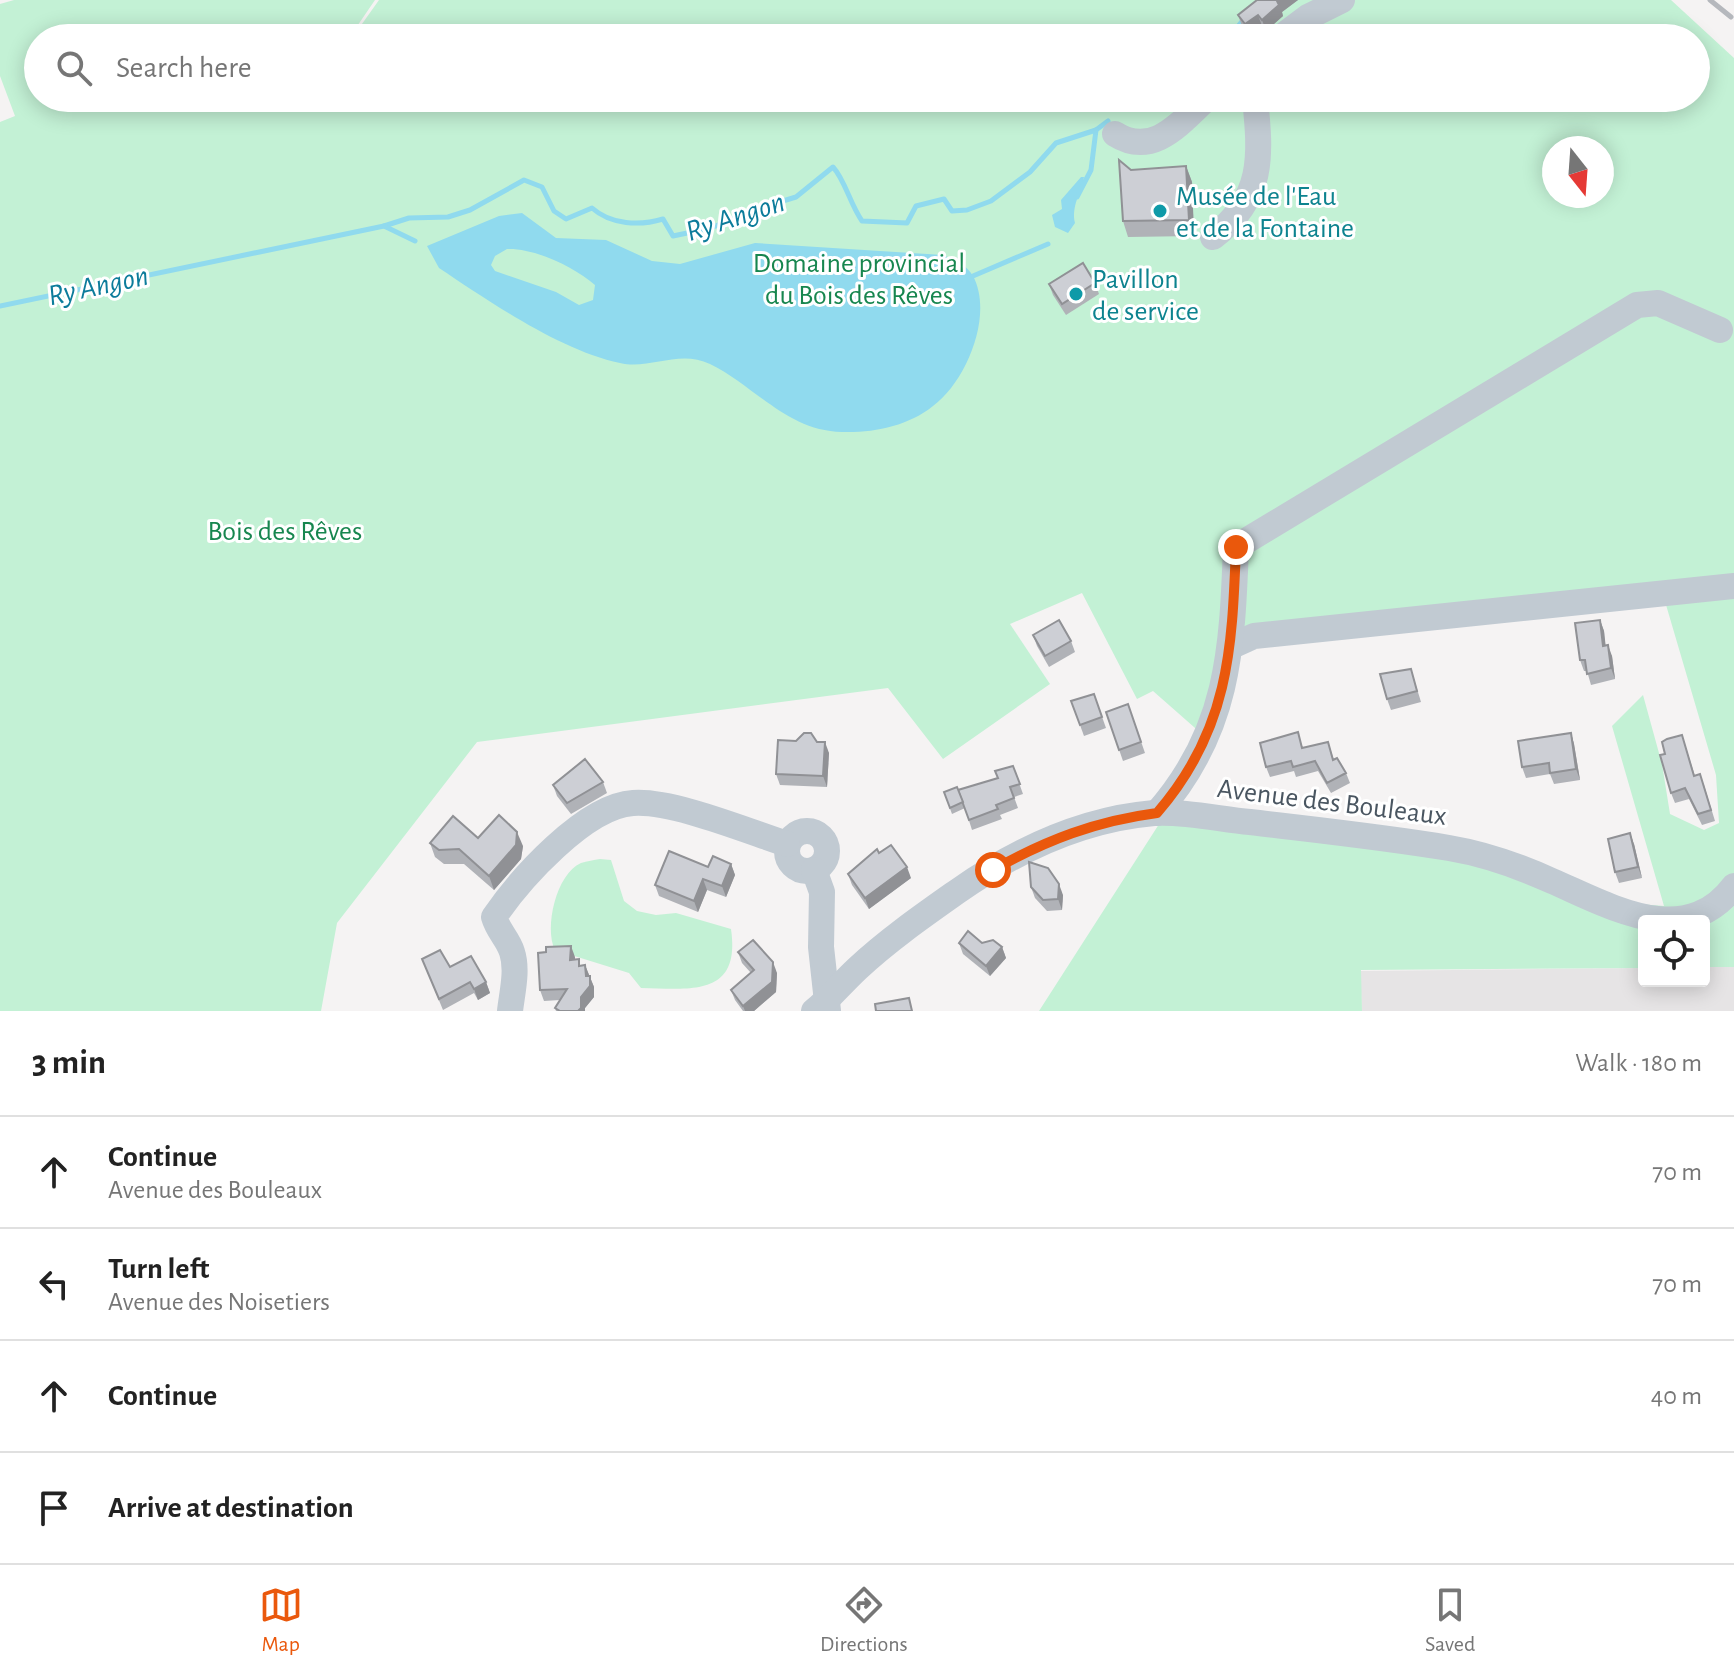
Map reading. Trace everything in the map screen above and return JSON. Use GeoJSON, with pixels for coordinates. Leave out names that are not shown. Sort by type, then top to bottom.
{"type":"FeatureCollection","features":[{"type":"Feature","properties":{"kind":"street"},"geometry":{"type":"LineString","coordinates":[[1299,24],[1342,0]]}},
{"type":"Feature","properties":{"kind":"street"},"geometry":{"type":"LineString","coordinates":[[1115,134],[1138,145],[1152,143],[1190,112]]}},
{"type":"Feature","properties":{"kind":"street"},"geometry":{"type":"LineString","coordinates":[[1213,237],[1234,221],[1252,194],[1258,151],[1256,112]]}},
{"type":"Feature","properties":{"kind":"street"},"geometry":{"type":"LineString","coordinates":[[1157,813],[1210,732],[1232,646],[1236,547],[1637,305],[1658,303],[1720,330]]}},
{"type":"Feature","properties":{"kind":"street"},"geometry":{"type":"LineString","coordinates":[[1232,646],[1254,636],[1734,586]]}},
{"type":"Feature","properties":{"kind":"street"},"geometry":{"type":"LineString","coordinates":[[510,1011],[514,973],[512,951],[498,930],[494,917],[551,854],[589,818],[632,803],[661,806],[787,844]]}},
{"type":"Feature","properties":{"kind":"street","name":"Avenue des Bouleaux"},"geometry":{"type":"LineString","coordinates":[[823,1008],[857,969],[892,940],[993,870],[1047,840],[1098,823],[1157,813],[1351,834],[1475,853],[1505,862],[1617,911],[1649,919],[1678,919],[1704,911],[1719,903],[1734,886]]}},
{"type":"Feature","properties":{"kind":"street"},"geometry":{"type":"LineString","coordinates":[[809,830],[821,836],[828,848],[825,861],[814,870],[803,871],[792,866],[786,856],[787,844],[795,833],[809,830]]}},
{"type":"Feature","properties":{"kind":"street"},"geometry":{"type":"LineString","coordinates":[[814,870],[822,892],[823,1008]]}},
{"type":"Feature","properties":{"kind":"shaded area"},"geometry":{"type":"Polygon","coordinates":[[[1710,967],[1734,967],[1734,1011],[1362,1011],[1360,971],[1638,968],[1638,987],[1710,987],[1710,967]]]}},
{"type":"Feature","properties":{"kind":"green space","name":"Bois des Rêves"},"geometry":{"type":"Polygon","coordinates":[[[14,0],[375,0],[359,24],[24,24],[24,112],[1710,112],[1710,36],[1734,58],[1734,967],[1710,967],[1710,915],[1638,915],[1638,968],[1361,970],[1362,1011],[1039,1011],[1161,821],[1420,834],[1613,902],[1664,906],[1612,726],[1643,695],[1662,764],[1670,814],[1704,830],[1719,823],[1716,775],[1664,598],[1238,650],[1211,742],[1153,691],[1137,699],[1082,593],[1010,624],[1050,684],[943,759],[888,688],[477,742],[337,923],[321,1011],[0,1011],[0,122],[15,116],[0,76],[0,4],[14,0]]]}},
{"type":"Feature","properties":{"kind":"green space","name":"Bois des Rêves"},"geometry":{"type":"Polygon","coordinates":[[[379,0],[1671,0],[1697,24],[362,24],[379,0]]]}},
{"type":"Feature","properties":{"kind":"green space"},"geometry":{"type":"Polygon","coordinates":[[[611,860],[624,901],[637,911],[656,915],[676,913],[731,929],[732,951],[728,967],[720,978],[694,988],[641,988],[629,973],[555,950],[551,929],[554,902],[559,890],[572,869],[581,863],[611,860]]]}},
{"type":"Feature","properties":{"kind":"water"},"geometry":{"type":"Polygon","coordinates":[[[1084,177],[1075,205],[1075,223],[1068,233],[1055,227],[1052,215],[1062,209],[1061,200],[1084,177]]]}},
{"type":"Feature","properties":{"kind":"water"},"geometry":{"type":"Polygon","coordinates":[[[522,213],[556,238],[606,240],[652,261],[680,264],[755,243],[943,255],[964,266],[973,276],[979,292],[978,328],[966,365],[956,381],[923,413],[878,429],[854,432],[822,430],[788,416],[726,373],[698,360],[687,358],[642,364],[620,363],[574,348],[526,324],[439,268],[427,246],[499,216],[522,213]],[[507,249],[495,256],[491,265],[495,271],[556,292],[579,305],[593,300],[595,285],[586,278],[554,260],[507,249]]]}},
{"type":"Feature","properties":{"kind":"building"},"geometry":{"type":"Polygon","coordinates":[[[1257,0],[1279,0],[1279,5],[1262,20],[1258,15],[1245,24],[1238,15],[1257,0]]]}},
{"type":"Feature","properties":{"kind":"building","name":"Musée de l'Eau et de la Fontaine"},"geometry":{"type":"Polygon","coordinates":[[[1119,160],[1131,170],[1186,166],[1189,220],[1123,221],[1119,160]]]}},
{"type":"Feature","properties":{"kind":"building"},"geometry":{"type":"Polygon","coordinates":[[[1083,263],[1095,283],[1062,304],[1049,284],[1083,263]]]}},
{"type":"Feature","properties":{"kind":"building"},"geometry":{"type":"Polygon","coordinates":[[[1059,620],[1071,641],[1045,656],[1033,635],[1059,620]]]}},
{"type":"Feature","properties":{"kind":"building"},"geometry":{"type":"Polygon","coordinates":[[[1600,620],[1603,646],[1608,645],[1611,668],[1587,674],[1585,660],[1580,660],[1575,623],[1600,620]]]}},
{"type":"Feature","properties":{"kind":"building"},"geometry":{"type":"Polygon","coordinates":[[[1411,669],[1417,691],[1387,699],[1380,674],[1411,669]]]}},
{"type":"Feature","properties":{"kind":"building"},"geometry":{"type":"Polygon","coordinates":[[[1094,694],[1102,717],[1080,725],[1071,701],[1094,694]]]}},
{"type":"Feature","properties":{"kind":"building"},"geometry":{"type":"Polygon","coordinates":[[[1128,704],[1141,742],[1119,750],[1106,712],[1128,704]]]}},
{"type":"Feature","properties":{"kind":"building"},"geometry":{"type":"Polygon","coordinates":[[[1298,732],[1302,748],[1328,742],[1333,760],[1337,758],[1346,773],[1327,783],[1315,761],[1293,767],[1291,761],[1266,767],[1260,743],[1298,732]]]}},
{"type":"Feature","properties":{"kind":"building"},"geometry":{"type":"Polygon","coordinates":[[[804,733],[811,733],[817,742],[825,742],[823,776],[776,774],[778,740],[796,741],[804,733]]]}},
{"type":"Feature","properties":{"kind":"building"},"geometry":{"type":"Polygon","coordinates":[[[1571,733],[1576,769],[1550,773],[1549,763],[1522,767],[1518,741],[1571,733]]]}},
{"type":"Feature","properties":{"kind":"building"},"geometry":{"type":"Polygon","coordinates":[[[1682,735],[1694,776],[1700,774],[1711,810],[1698,814],[1685,788],[1671,793],[1660,755],[1665,754],[1662,742],[1682,735]]]}},
{"type":"Feature","properties":{"kind":"building"},"geometry":{"type":"Polygon","coordinates":[[[585,759],[603,782],[567,803],[553,785],[585,759]]]}},
{"type":"Feature","properties":{"kind":"building"},"geometry":{"type":"Polygon","coordinates":[[[1013,766],[1020,784],[1010,787],[1014,798],[996,805],[998,809],[969,820],[958,790],[998,778],[995,771],[1013,766]]]}},
{"type":"Feature","properties":{"kind":"building"},"geometry":{"type":"Polygon","coordinates":[[[957,787],[963,802],[950,808],[944,792],[957,787]]]}},
{"type":"Feature","properties":{"kind":"building"},"geometry":{"type":"Polygon","coordinates":[[[499,815],[517,832],[516,845],[489,876],[459,849],[439,850],[430,843],[453,816],[478,838],[499,815]]]}},
{"type":"Feature","properties":{"kind":"building"},"geometry":{"type":"Polygon","coordinates":[[[1630,833],[1638,867],[1615,872],[1608,839],[1630,833]]]}},
{"type":"Feature","properties":{"kind":"building"},"geometry":{"type":"Polygon","coordinates":[[[891,845],[907,867],[865,898],[848,874],[877,849],[879,853],[891,845]]]}},
{"type":"Feature","properties":{"kind":"building"},"geometry":{"type":"Polygon","coordinates":[[[669,851],[708,867],[713,856],[731,864],[722,886],[703,879],[694,901],[655,885],[669,851]]]}},
{"type":"Feature","properties":{"kind":"building"},"geometry":{"type":"Polygon","coordinates":[[[1029,862],[1048,868],[1059,884],[1058,899],[1043,900],[1031,887],[1029,862]]]}},
{"type":"Feature","properties":{"kind":"building"},"geometry":{"type":"Polygon","coordinates":[[[968,931],[982,943],[993,940],[1002,947],[986,966],[959,943],[968,931]]]}},
{"type":"Feature","properties":{"kind":"building"},"geometry":{"type":"Polygon","coordinates":[[[753,940],[773,962],[772,982],[743,1006],[731,990],[754,970],[738,952],[753,940]]]}},
{"type":"Feature","properties":{"kind":"building"},"geometry":{"type":"Polygon","coordinates":[[[571,946],[570,960],[579,959],[579,966],[585,965],[590,986],[581,997],[578,1011],[560,1011],[555,1008],[567,989],[540,990],[538,953],[546,952],[546,947],[571,946]]]}},
{"type":"Feature","properties":{"kind":"building"},"geometry":{"type":"Polygon","coordinates":[[[440,950],[450,967],[471,956],[486,982],[474,989],[470,982],[439,999],[422,959],[440,950]]]}},
{"type":"Feature","properties":{"kind":"building"},"geometry":{"type":"Polygon","coordinates":[[[909,998],[912,1011],[876,1011],[875,1004],[909,998]]]}},
{"type":"Feature","properties":{"kind":"waterway","name":"Ry Angon"},"geometry":{"type":"LineString","coordinates":[[1240,24],[1243,20]]}},
{"type":"Feature","properties":{"kind":"waterway","name":"Ry Angon"},"geometry":{"type":"LineString","coordinates":[[1077,197],[1091,170],[1096,130],[1108,121]]}},
{"type":"Feature","properties":{"kind":"waterway","name":"Ry Angon"},"geometry":{"type":"LineString","coordinates":[[384,226],[409,218],[448,217],[470,210],[524,180],[542,187],[554,211],[566,219],[592,208],[617,221],[645,223],[663,219],[673,236],[711,228],[753,210],[796,197],[833,167],[862,221],[907,223],[916,206],[944,199],[952,211],[967,210],[991,201],[1030,172],[1056,143],[1096,130]]}},
{"type":"Feature","properties":{"kind":"waterway","name":"Ry Angon"},"geometry":{"type":"LineString","coordinates":[[0,306],[384,226],[415,241]]}},
{"type":"Feature","properties":{"kind":"waterway","name":"Ry Angon"},"geometry":{"type":"LineString","coordinates":[[973,276],[1048,244]]}},
{"type":"Feature","properties":{"kind":"railway"},"geometry":{"type":"LineString","coordinates":[[1710,0],[1731,17]]}},
{"type":"Feature","properties":{"kind":"place","name":"Musée de l'Eau et de la Fontaine"},"geometry":{"type":"Point","coordinates":[1160,211]}},
{"type":"Feature","properties":{"kind":"place","name":"Pavillon de service"},"geometry":{"type":"Point","coordinates":[1076,294]}},
{"type":"Feature","properties":{"kind":"route"},"geometry":{"type":"LineString","coordinates":[[993,870],[1047,840],[1098,823],[1157,813],[1171,796],[1210,732],[1232,646],[1236,547]]}},
{"type":"Feature","properties":{"kind":"park label","name":"Domaine provincial du Bois des Rêves"},"geometry":{"type":"Point","coordinates":[859,278]}}]}
